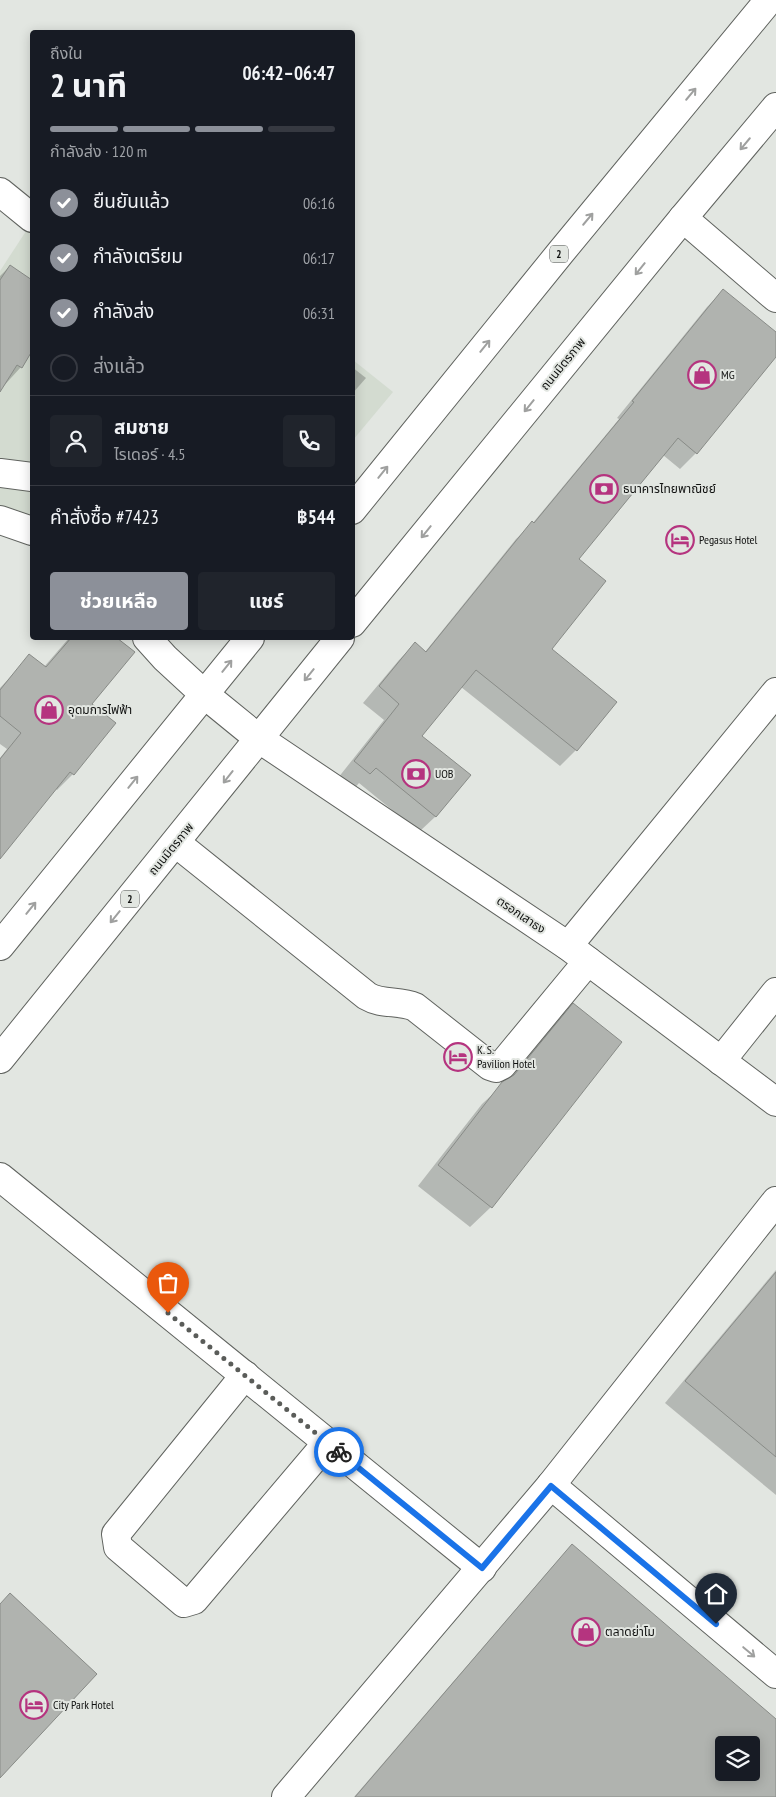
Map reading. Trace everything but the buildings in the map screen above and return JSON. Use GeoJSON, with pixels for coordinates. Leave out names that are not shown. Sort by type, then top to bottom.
{"type":"FeatureCollection","features":[{"type":"Feature","properties":{"kind":"main road","name":"2"},"geometry":{"type":"LineString","coordinates":[[356,497],[769,0]]}},
{"type":"Feature","properties":{"kind":"main road","name":"ถนนมิตรภาพ"},"geometry":{"type":"LineString","coordinates":[[355,619],[682,218],[776,107]]}},
{"type":"Feature","properties":{"kind":"main road"},"geometry":{"type":"LineString","coordinates":[[0,192],[30,216]]}},
{"type":"Feature","properties":{"kind":"main road"},"geometry":{"type":"LineString","coordinates":[[682,218],[776,298]]}},
{"type":"Feature","properties":{"kind":"main road"},"geometry":{"type":"LineString","coordinates":[[0,472],[30,477]]}},
{"type":"Feature","properties":{"kind":"main road"},"geometry":{"type":"LineString","coordinates":[[0,520],[30,530]]}},
{"type":"Feature","properties":{"kind":"main road","name":"ตรอกเสาธง"},"geometry":{"type":"LineString","coordinates":[[149,640],[165,658],[204,694],[258,738],[578,954],[776,1102]]}},
{"type":"Feature","properties":{"kind":"main road"},"geometry":{"type":"LineString","coordinates":[[0,946],[248,640]]}},
{"type":"Feature","properties":{"kind":"main road","name":"ถนนมิตรภาพ"},"geometry":{"type":"LineString","coordinates":[[0,1058],[176,843],[258,738],[338,640]]}},
{"type":"Feature","properties":{"kind":"main road"},"geometry":{"type":"LineString","coordinates":[[176,843],[367,996],[374,1000],[408,1004],[415,1007],[490,1066],[496,1068],[502,1065],[578,954],[776,692]]}},
{"type":"Feature","properties":{"kind":"main road"},"geometry":{"type":"LineString","coordinates":[[721,1061],[776,992]]}},
{"type":"Feature","properties":{"kind":"main road"},"geometry":{"type":"LineString","coordinates":[[0,1177],[482,1568]]}},
{"type":"Feature","properties":{"kind":"main road"},"geometry":{"type":"LineString","coordinates":[[286,1797],[551,1486],[776,1201]]}},
{"type":"Feature","properties":{"kind":"main road"},"geometry":{"type":"LineString","coordinates":[[245,1375],[116,1534],[118,1547],[184,1602],[194,1600],[327,1443]]}},
{"type":"Feature","properties":{"kind":"main road"},"geometry":{"type":"LineString","coordinates":[[551,1486],[776,1674]]}},
{"type":"Feature","properties":{"kind":"shaded area"},"geometry":{"type":"Polygon","coordinates":[[[30,225],[30,521],[0,511],[0,271],[30,225]]]}},
{"type":"Feature","properties":{"kind":"shaded area"},"geometry":{"type":"Polygon","coordinates":[[[355,362],[393,392],[355,438],[355,362]]]}},
{"type":"Feature","properties":{"kind":"way so far"},"geometry":{"type":"LineString","coordinates":[[168,1313],[339,1452]]}},
{"type":"Feature","properties":{"kind":"place","name":"MG"},"geometry":{"type":"Point","coordinates":[702,375]}},
{"type":"Feature","properties":{"kind":"place","name":"ธนาคารไทยพาณิชย์"},"geometry":{"type":"Point","coordinates":[604,489]}},
{"type":"Feature","properties":{"kind":"place","name":"Pegasus Hotel"},"geometry":{"type":"Point","coordinates":[680,540]}},
{"type":"Feature","properties":{"kind":"place","name":"อุดมการไฟฟ้า"},"geometry":{"type":"Point","coordinates":[49,710]}},
{"type":"Feature","properties":{"kind":"place","name":"UOB"},"geometry":{"type":"Point","coordinates":[416,774]}},
{"type":"Feature","properties":{"kind":"place","name":"K. S. Pavilion Hotel"},"geometry":{"type":"Point","coordinates":[458,1057]}},
{"type":"Feature","properties":{"kind":"place","name":"ตลาดย่าโม"},"geometry":{"type":"Point","coordinates":[586,1632]}},
{"type":"Feature","properties":{"kind":"place","name":"City Park Hotel"},"geometry":{"type":"Point","coordinates":[34,1705]}},
{"type":"Feature","properties":{"kind":"route"},"geometry":{"type":"LineString","coordinates":[[339,1452],[482,1568],[551,1486],[716,1624]]}}]}
